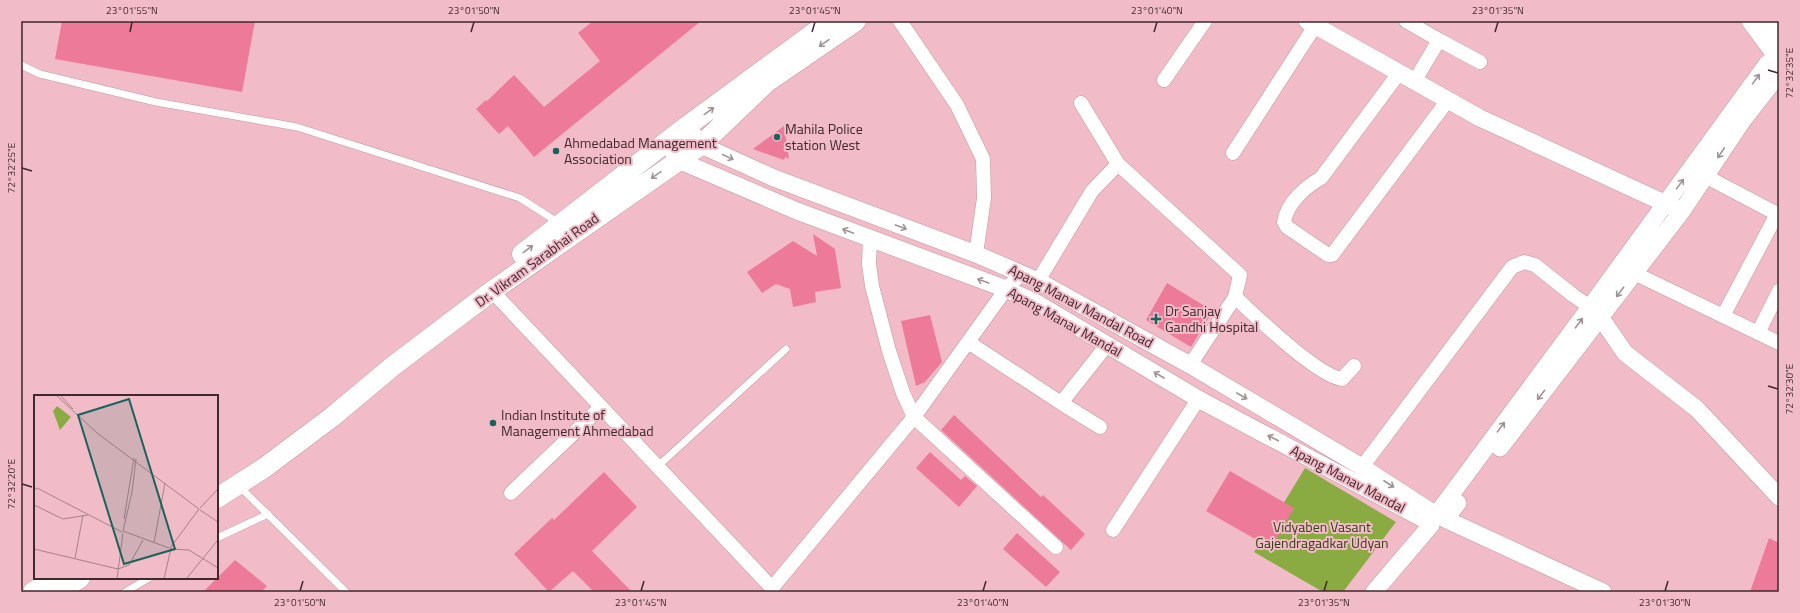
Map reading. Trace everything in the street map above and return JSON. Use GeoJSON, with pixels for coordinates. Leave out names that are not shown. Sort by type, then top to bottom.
{"type":"FeatureCollection","features":[{"type":"Feature","properties":{"kind":"main road","name":"Dr. Vikram Sarabhai Road"},"geometry":{"type":"LineString","coordinates":[[218,497],[229,481],[257,458],[325,408],[385,357],[567,229],[678,160],[700,144],[768,82],[856,21]]}},
{"type":"Feature","properties":{"kind":"main road"},"geometry":{"type":"LineString","coordinates":[[1753,21],[1778,58]]}},
{"type":"Feature","properties":{"kind":"main road"},"geometry":{"type":"LineString","coordinates":[[1776,21],[1779,25]]}},
{"type":"Feature","properties":{"kind":"main road","name":"Dr. Vikram Sarabhai Road"},"geometry":{"type":"LineString","coordinates":[[229,481],[332,417],[392,366],[492,291],[567,229],[666,142],[825,22]]}},
{"type":"Feature","properties":{"kind":"main road"},"geometry":{"type":"LineString","coordinates":[[33,592],[55,579]]}},
{"type":"Feature","properties":{"kind":"main road"},"geometry":{"type":"LineString","coordinates":[[56,592],[78,579]]}},
{"type":"Feature","properties":{"kind":"street"},"geometry":{"type":"LineString","coordinates":[[900,21],[957,105],[983,159],[984,198],[976,254]]}},
{"type":"Feature","properties":{"kind":"street"},"geometry":{"type":"LineString","coordinates":[[1164,80],[1205,21]]}},
{"type":"Feature","properties":{"kind":"street"},"geometry":{"type":"LineString","coordinates":[[1406,21],[1480,62]]}},
{"type":"Feature","properties":{"kind":"street"},"geometry":{"type":"LineString","coordinates":[[1233,153],[1311,24],[1480,118],[1682,211]]}},
{"type":"Feature","properties":{"kind":"street"},"geometry":{"type":"LineString","coordinates":[[1414,82],[1439,40]]}},
{"type":"Feature","properties":{"kind":"street"},"geometry":{"type":"LineString","coordinates":[[1595,312],[1634,272],[1682,211],[1743,120],[1778,58]]}},
{"type":"Feature","properties":{"kind":"street"},"geometry":{"type":"LineString","coordinates":[[1387,592],[1595,312],[1665,204],[1767,64],[1778,58]]}},
{"type":"Feature","properties":{"kind":"street"},"geometry":{"type":"LineString","coordinates":[[1399,73],[1321,178],[1306,186],[1285,214],[1284,222],[1287,227],[1328,255],[1332,255],[1448,100]]}},
{"type":"Feature","properties":{"kind":"street"},"geometry":{"type":"LineString","coordinates":[[1081,103],[1118,164],[1240,275],[1235,298],[1190,366]]}},
{"type":"Feature","properties":{"kind":"street","name":"Apang Manav Mandal Road"},"geometry":{"type":"LineString","coordinates":[[687,126],[700,144],[774,178],[976,254],[1038,280],[1190,366],[1362,467],[1437,523],[1603,592]]}},
{"type":"Feature","properties":{"kind":"street"},"geometry":{"type":"LineString","coordinates":[[666,142],[678,160]]}},
{"type":"Feature","properties":{"kind":"street","name":"Apang Manav Mandal"},"geometry":{"type":"LineString","coordinates":[[678,160],[797,211],[1035,302],[1201,400],[1437,523],[1576,592]]}},
{"type":"Feature","properties":{"kind":"street"},"geometry":{"type":"LineString","coordinates":[[1038,280],[1092,191],[1118,164]]}},
{"type":"Feature","properties":{"kind":"street"},"geometry":{"type":"LineString","coordinates":[[1705,176],[1778,214],[1723,316]]}},
{"type":"Feature","properties":{"kind":"street"},"geometry":{"type":"LineString","coordinates":[[870,239],[869,264],[872,286],[888,351],[903,393],[914,417],[1056,547]]}},
{"type":"Feature","properties":{"kind":"street"},"geometry":{"type":"LineString","coordinates":[[1362,467],[1512,267],[1524,262],[1535,265],[1595,312],[1624,353],[1697,409],[1779,498]]}},
{"type":"Feature","properties":{"kind":"street"},"geometry":{"type":"LineString","coordinates":[[1634,272],[1779,343]]}},
{"type":"Feature","properties":{"kind":"street"},"geometry":{"type":"LineString","coordinates":[[492,291],[770,590],[914,417],[1006,290],[1022,273]]}},
{"type":"Feature","properties":{"kind":"street"},"geometry":{"type":"LineString","coordinates":[[1758,333],[1779,291]]}},
{"type":"Feature","properties":{"kind":"street"},"geometry":{"type":"LineString","coordinates":[[1235,298],[1303,357],[1335,378],[1342,379],[1354,366]]}},
{"type":"Feature","properties":{"kind":"street"},"geometry":{"type":"LineString","coordinates":[[968,342],[1100,427]]}},
{"type":"Feature","properties":{"kind":"street"},"geometry":{"type":"LineString","coordinates":[[1061,403],[1107,345]]}},
{"type":"Feature","properties":{"kind":"street"},"geometry":{"type":"LineString","coordinates":[[1113,530],[1214,380]]}},
{"type":"Feature","properties":{"kind":"street"},"geometry":{"type":"LineString","coordinates":[[511,493],[601,407]]}},
{"type":"Feature","properties":{"kind":"street"},"geometry":{"type":"LineString","coordinates":[[1374,592],[1437,523]]}},
{"type":"Feature","properties":{"kind":"lane"},"geometry":{"type":"LineString","coordinates":[[21,65],[40,74],[156,102],[297,127],[520,198],[567,229]]}},
{"type":"Feature","properties":{"kind":"lane"},"geometry":{"type":"LineString","coordinates":[[657,467],[786,349]]}},
{"type":"Feature","properties":{"kind":"lane"},"geometry":{"type":"LineString","coordinates":[[229,481],[268,514],[346,592]]}},
{"type":"Feature","properties":{"kind":"lane"},"geometry":{"type":"LineString","coordinates":[[218,538],[268,514]]}},
{"type":"Feature","properties":{"kind":"lane"},"geometry":{"type":"LineString","coordinates":[[125,592],[147,579]]}},
{"type":"Feature","properties":{"kind":"green space","name":"Vidyaben Vasant Gajendragadkar Udyan"},"geometry":{"type":"Polygon","coordinates":[[[1305,468],[1396,522],[1343,592],[1323,592],[1254,552],[1305,468]]]}},
{"type":"Feature","properties":{"kind":"building"},"geometry":{"type":"Polygon","coordinates":[[[62,21],[255,21],[242,92],[55,59],[62,21]]]}},
{"type":"Feature","properties":{"kind":"building"},"geometry":{"type":"Polygon","coordinates":[[[593,21],[701,21],[534,157],[508,126],[499,134],[476,109],[486,100],[487,101],[514,75],[544,107],[600,61],[578,33],[593,21]]]}},
{"type":"Feature","properties":{"kind":"building","name":"Mahila Police station West"},"geometry":{"type":"Polygon","coordinates":[[[784,126],[789,159],[785,157],[784,160],[753,149],[784,126]]]}},
{"type":"Feature","properties":{"kind":"building"},"geometry":{"type":"Polygon","coordinates":[[[813,234],[835,249],[841,288],[815,292],[816,302],[793,307],[790,289],[776,284],[762,293],[747,272],[793,241],[817,256],[813,234]]]}},
{"type":"Feature","properties":{"kind":"building"},"geometry":{"type":"Polygon","coordinates":[[[1167,283],[1213,311],[1191,347],[1146,320],[1167,283]]]}},
{"type":"Feature","properties":{"kind":"building"},"geometry":{"type":"Polygon","coordinates":[[[930,315],[942,362],[925,382],[916,386],[901,321],[930,315]]]}},
{"type":"Feature","properties":{"kind":"building"},"geometry":{"type":"Polygon","coordinates":[[[954,415],[1041,497],[1043,495],[1085,534],[1071,550],[941,430],[954,415]]]}},
{"type":"Feature","properties":{"kind":"building"},"geometry":{"type":"Polygon","coordinates":[[[930,452],[961,480],[965,476],[977,486],[959,507],[916,468],[930,452]]]}},
{"type":"Feature","properties":{"kind":"building"},"geometry":{"type":"Polygon","coordinates":[[[1230,471],[1294,508],[1271,548],[1206,511],[1230,471]]]}},
{"type":"Feature","properties":{"kind":"building"},"geometry":{"type":"Polygon","coordinates":[[[604,472],[637,507],[592,551],[632,592],[594,592],[573,571],[549,592],[514,554],[552,518],[554,520],[604,472]]]}},
{"type":"Feature","properties":{"kind":"building"},"geometry":{"type":"Polygon","coordinates":[[[1017,533],[1060,572],[1046,587],[1003,549],[1017,533]]]}},
{"type":"Feature","properties":{"kind":"building"},"geometry":{"type":"Polygon","coordinates":[[[1769,538],[1779,543],[1779,592],[1750,592],[1769,538]]]}},
{"type":"Feature","properties":{"kind":"building"},"geometry":{"type":"Polygon","coordinates":[[[235,560],[267,586],[261,592],[203,592],[216,579],[218,579],[218,577],[235,560]]]}},
{"type":"Feature","properties":{"kind":"place","name":"Mahila Police station West"},"geometry":{"type":"Point","coordinates":[777,137]}},
{"type":"Feature","properties":{"kind":"place","name":"Ahmedabad Management Association"},"geometry":{"type":"Point","coordinates":[556,151]}},
{"type":"Feature","properties":{"kind":"place","name":"Dr Sanjay Gandhi Hospital"},"geometry":{"type":"Point","coordinates":[1156,319]}},
{"type":"Feature","properties":{"kind":"place","name":"Indian Institute of Management Ahmedabad"},"geometry":{"type":"Point","coordinates":[493,423]}}]}
